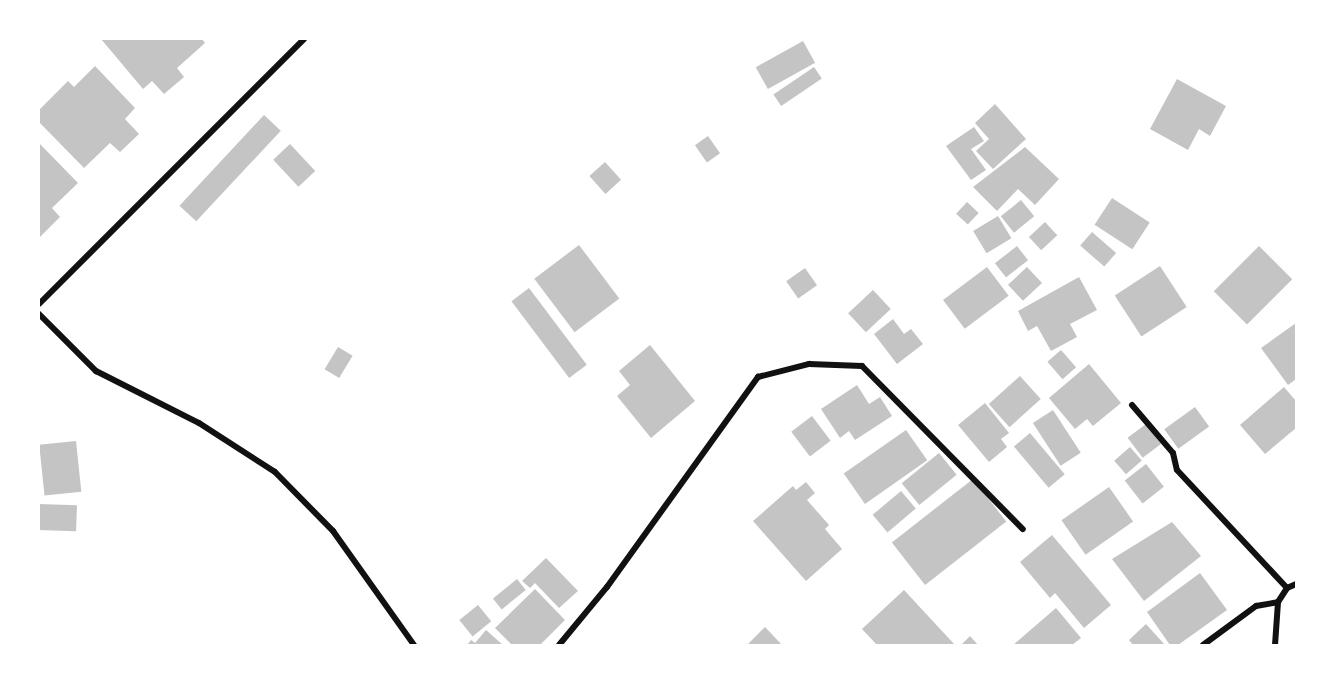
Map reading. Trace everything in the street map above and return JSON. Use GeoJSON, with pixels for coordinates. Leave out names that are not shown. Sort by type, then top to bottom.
{"type":"FeatureCollection","features":[{"type":"Feature","properties":{"kind":"street"},"geometry":{"type":"LineString","coordinates":[[39,304],[304,39]]}},
{"type":"Feature","properties":{"kind":"street"},"geometry":{"type":"LineString","coordinates":[[39,314],[96,371],[199,423],[275,472],[333,531],[414,645]]}},
{"type":"Feature","properties":{"kind":"street"},"geometry":{"type":"LineString","coordinates":[[559,645],[607,587],[758,377],[809,364],[862,366],[1023,529]]}},
{"type":"Feature","properties":{"kind":"street"},"geometry":{"type":"LineString","coordinates":[[1132,405],[1173,453],[1177,470],[1287,588]]}},
{"type":"Feature","properties":{"kind":"street"},"geometry":{"type":"LineString","coordinates":[[1275,645],[1278,602],[1287,588],[1296,584]]}},
{"type":"Feature","properties":{"kind":"street"},"geometry":{"type":"LineString","coordinates":[[1203,645],[1256,606],[1278,602]]}},
{"type":"Feature","properties":{"kind":"building"},"geometry":{"type":"Polygon","coordinates":[[[101,39],[202,39],[205,43],[177,68],[184,77],[164,94],[152,81],[143,89],[101,39]]]}},
{"type":"Feature","properties":{"kind":"building"},"geometry":{"type":"Polygon","coordinates":[[[803,41],[815,63],[768,89],[756,67],[803,41]]]}},
{"type":"Feature","properties":{"kind":"building"},"geometry":{"type":"Polygon","coordinates":[[[95,66],[135,108],[125,119],[139,134],[120,152],[110,143],[84,168],[39,122],[39,110],[68,81],[74,87],[95,66]]]}},
{"type":"Feature","properties":{"kind":"building"},"geometry":{"type":"Polygon","coordinates":[[[814,67],[822,79],[781,106],[773,94],[814,67]]]}},
{"type":"Feature","properties":{"kind":"building"},"geometry":{"type":"Polygon","coordinates":[[[1177,79],[1226,106],[1210,136],[1199,129],[1188,150],[1150,129],[1177,79]]]}},
{"type":"Feature","properties":{"kind":"building"},"geometry":{"type":"Polygon","coordinates":[[[995,104],[1026,139],[993,169],[976,151],[989,139],[975,123],[995,104]]]}},
{"type":"Feature","properties":{"kind":"building"},"geometry":{"type":"Polygon","coordinates":[[[264,115],[281,131],[196,221],[179,206],[264,115]]]}},
{"type":"Feature","properties":{"kind":"building"},"geometry":{"type":"Polygon","coordinates":[[[974,127],[984,141],[971,149],[986,170],[971,180],[946,146],[974,127]]]}},
{"type":"Feature","properties":{"kind":"building"},"geometry":{"type":"Polygon","coordinates":[[[708,136],[720,153],[707,162],[695,145],[708,136]]]}},
{"type":"Feature","properties":{"kind":"building"},"geometry":{"type":"Polygon","coordinates":[[[39,143],[78,183],[52,208],[60,217],[39,238],[39,143]]]}},
{"type":"Feature","properties":{"kind":"building"},"geometry":{"type":"Polygon","coordinates":[[[290,144],[315,171],[298,187],[273,160],[290,144]]]}},
{"type":"Feature","properties":{"kind":"building"},"geometry":{"type":"Polygon","coordinates":[[[1025,147],[1059,179],[1035,205],[1018,189],[997,211],[973,187],[1025,147]]]}},
{"type":"Feature","properties":{"kind":"building"},"geometry":{"type":"Polygon","coordinates":[[[605,162],[621,180],[605,194],[589,176],[605,162]]]}},
{"type":"Feature","properties":{"kind":"building"},"geometry":{"type":"Polygon","coordinates":[[[1112,198],[1150,223],[1132,249],[1095,225],[1112,198]]]}},
{"type":"Feature","properties":{"kind":"building"},"geometry":{"type":"Polygon","coordinates":[[[1021,200],[1034,216],[1014,233],[1001,216],[1021,200]]]}},
{"type":"Feature","properties":{"kind":"building"},"geometry":{"type":"Polygon","coordinates":[[[967,202],[979,213],[968,225],[956,214],[967,202]]]}},
{"type":"Feature","properties":{"kind":"building"},"geometry":{"type":"Polygon","coordinates":[[[998,216],[1011,238],[987,253],[973,231],[998,216]]]}},
{"type":"Feature","properties":{"kind":"building"},"geometry":{"type":"Polygon","coordinates":[[[1045,222],[1057,235],[1041,250],[1029,237],[1045,222]]]}},
{"type":"Feature","properties":{"kind":"building"},"geometry":{"type":"Polygon","coordinates":[[[1092,232],[1116,253],[1104,267],[1080,246],[1092,232]]]}},
{"type":"Feature","properties":{"kind":"building"},"geometry":{"type":"Polygon","coordinates":[[[579,245],[619,299],[575,332],[534,279],[579,245]]]}},
{"type":"Feature","properties":{"kind":"building"},"geometry":{"type":"Polygon","coordinates":[[[1017,246],[1028,260],[1006,277],[995,263],[1017,246]]]}},
{"type":"Feature","properties":{"kind":"building"},"geometry":{"type":"Polygon","coordinates":[[[1259,246],[1292,279],[1247,324],[1214,291],[1259,246]]]}},
{"type":"Feature","properties":{"kind":"building"},"geometry":{"type":"Polygon","coordinates":[[[1160,266],[1187,307],[1141,337],[1115,295],[1160,266]]]}},
{"type":"Feature","properties":{"kind":"building"},"geometry":{"type":"Polygon","coordinates":[[[987,267],[1009,296],[965,329],[943,300],[987,267]]]}},
{"type":"Feature","properties":{"kind":"building"},"geometry":{"type":"Polygon","coordinates":[[[1027,267],[1042,283],[1023,301],[1008,285],[1027,267]]]}},
{"type":"Feature","properties":{"kind":"building"},"geometry":{"type":"Polygon","coordinates":[[[805,268],[817,285],[798,298],[786,281],[805,268]]]}},
{"type":"Feature","properties":{"kind":"building"},"geometry":{"type":"Polygon","coordinates":[[[1079,277],[1097,310],[1070,324],[1077,337],[1051,351],[1037,326],[1028,331],[1018,311],[1079,277]]]}},
{"type":"Feature","properties":{"kind":"building"},"geometry":{"type":"Polygon","coordinates":[[[529,288],[587,365],[569,378],[511,301],[529,288]]]}},
{"type":"Feature","properties":{"kind":"building"},"geometry":{"type":"Polygon","coordinates":[[[873,290],[891,309],[866,332],[848,313],[873,290]]]}},
{"type":"Feature","properties":{"kind":"building"},"geometry":{"type":"Polygon","coordinates":[[[893,319],[904,334],[911,329],[923,344],[897,364],[874,334],[893,319]]]}},
{"type":"Feature","properties":{"kind":"building"},"geometry":{"type":"Polygon","coordinates":[[[1296,323],[1296,379],[1288,385],[1261,348],[1296,323]]]}},
{"type":"Feature","properties":{"kind":"building"},"geometry":{"type":"Polygon","coordinates":[[[650,345],[695,401],[651,438],[617,396],[630,385],[619,371],[650,345]]]}},
{"type":"Feature","properties":{"kind":"building"},"geometry":{"type":"Polygon","coordinates":[[[338,347],[353,356],[339,378],[325,369],[338,347]]]}},
{"type":"Feature","properties":{"kind":"building"},"geometry":{"type":"Polygon","coordinates":[[[1061,350],[1076,367],[1063,379],[1047,362],[1061,350]]]}},
{"type":"Feature","properties":{"kind":"building"},"geometry":{"type":"Polygon","coordinates":[[[1089,364],[1121,403],[1093,426],[1087,419],[1075,429],[1049,398],[1089,364]]]}},
{"type":"Feature","properties":{"kind":"building"},"geometry":{"type":"Polygon","coordinates":[[[1020,376],[1041,399],[1010,427],[989,404],[1020,376]]]}},
{"type":"Feature","properties":{"kind":"building"},"geometry":{"type":"Polygon","coordinates":[[[857,385],[869,404],[880,397],[892,416],[855,440],[849,431],[840,438],[821,409],[857,385]]]}},
{"type":"Feature","properties":{"kind":"building"},"geometry":{"type":"Polygon","coordinates":[[[1284,387],[1296,401],[1296,428],[1265,454],[1240,425],[1284,387]]]}},
{"type":"Feature","properties":{"kind":"building"},"geometry":{"type":"Polygon","coordinates":[[[985,403],[1009,433],[1001,439],[1007,447],[989,462],[958,425],[985,403]]]}},
{"type":"Feature","properties":{"kind":"building"},"geometry":{"type":"Polygon","coordinates":[[[1195,407],[1209,426],[1178,449],[1164,429],[1195,407]]]}},
{"type":"Feature","properties":{"kind":"building"},"geometry":{"type":"Polygon","coordinates":[[[1053,410],[1081,453],[1061,466],[1033,423],[1053,410]]]}},
{"type":"Feature","properties":{"kind":"building"},"geometry":{"type":"Polygon","coordinates":[[[812,416],[831,441],[810,456],[791,432],[812,416]]]}},
{"type":"Feature","properties":{"kind":"building"},"geometry":{"type":"Polygon","coordinates":[[[1146,424],[1161,444],[1143,458],[1128,438],[1146,424]]]}},
{"type":"Feature","properties":{"kind":"building"},"geometry":{"type":"Polygon","coordinates":[[[906,430],[927,460],[865,504],[844,474],[906,430]]]}},
{"type":"Feature","properties":{"kind":"building"},"geometry":{"type":"Polygon","coordinates":[[[1030,433],[1065,474],[1049,488],[1014,446],[1030,433]]]}},
{"type":"Feature","properties":{"kind":"building"},"geometry":{"type":"Polygon","coordinates":[[[76,441],[81,492],[45,496],[39,445],[76,441]]]}},
{"type":"Feature","properties":{"kind":"building"},"geometry":{"type":"Polygon","coordinates":[[[1130,447],[1142,461],[1126,474],[1114,461],[1130,447]]]}},
{"type":"Feature","properties":{"kind":"building"},"geometry":{"type":"Polygon","coordinates":[[[939,453],[957,475],[919,505],[902,483],[939,453]]]}},
{"type":"Feature","properties":{"kind":"building"},"geometry":{"type":"Polygon","coordinates":[[[1146,464],[1164,487],[1143,503],[1125,481],[1146,464]]]}},
{"type":"Feature","properties":{"kind":"building"},"geometry":{"type":"Polygon","coordinates":[[[973,479],[1006,522],[925,585],[892,542],[973,479]]]}},
{"type":"Feature","properties":{"kind":"building"},"geometry":{"type":"Polygon","coordinates":[[[806,482],[815,493],[807,500],[829,525],[825,529],[842,549],[806,581],[753,521],[793,486],[796,490],[806,482]]]}},
{"type":"Feature","properties":{"kind":"building"},"geometry":{"type":"Polygon","coordinates":[[[1109,487],[1133,521],[1086,555],[1061,520],[1109,487]]]}},
{"type":"Feature","properties":{"kind":"building"},"geometry":{"type":"Polygon","coordinates":[[[901,491],[916,509],[887,532],[873,515],[901,491]]]}},
{"type":"Feature","properties":{"kind":"building"},"geometry":{"type":"Polygon","coordinates":[[[39,504],[77,505],[76,531],[39,530],[39,504]]]}},
{"type":"Feature","properties":{"kind":"building"},"geometry":{"type":"Polygon","coordinates":[[[1172,522],[1201,556],[1144,601],[1112,559],[1172,522]]]}},
{"type":"Feature","properties":{"kind":"building"},"geometry":{"type":"Polygon","coordinates":[[[1052,535],[1111,605],[1084,628],[1055,593],[1050,598],[1020,562],[1052,535]]]}},
{"type":"Feature","properties":{"kind":"building"},"geometry":{"type":"Polygon","coordinates":[[[546,558],[578,591],[559,608],[535,583],[530,588],[522,581],[546,558]]]}},
{"type":"Feature","properties":{"kind":"building"},"geometry":{"type":"Polygon","coordinates":[[[1200,573],[1227,610],[1178,645],[1170,645],[1147,612],[1200,573]]]}},
{"type":"Feature","properties":{"kind":"building"},"geometry":{"type":"Polygon","coordinates":[[[517,579],[526,590],[502,609],[493,599],[517,579]]]}},
{"type":"Feature","properties":{"kind":"building"},"geometry":{"type":"Polygon","coordinates":[[[535,589],[565,620],[540,645],[512,645],[495,628],[535,589]]]}},
{"type":"Feature","properties":{"kind":"building"},"geometry":{"type":"Polygon","coordinates":[[[904,590],[955,645],[877,645],[862,629],[904,590]]]}},
{"type":"Feature","properties":{"kind":"building"},"geometry":{"type":"Polygon","coordinates":[[[478,605],[491,621],[473,636],[459,620],[478,605]]]}},
{"type":"Feature","properties":{"kind":"building"},"geometry":{"type":"Polygon","coordinates":[[[1056,608],[1081,638],[1072,645],[1013,645],[1056,608]]]}},
{"type":"Feature","properties":{"kind":"building"},"geometry":{"type":"Polygon","coordinates":[[[1146,624],[1165,645],[1133,645],[1129,640],[1146,624]]]}},
{"type":"Feature","properties":{"kind":"building"},"geometry":{"type":"Polygon","coordinates":[[[765,627],[782,645],[747,645],[765,627]]]}},
{"type":"Feature","properties":{"kind":"building"},"geometry":{"type":"Polygon","coordinates":[[[486,630],[503,645],[467,645],[471,640],[475,643],[486,630]]]}},
{"type":"Feature","properties":{"kind":"building"},"geometry":{"type":"Polygon","coordinates":[[[970,636],[978,645],[961,645],[970,636]]]}}]}
